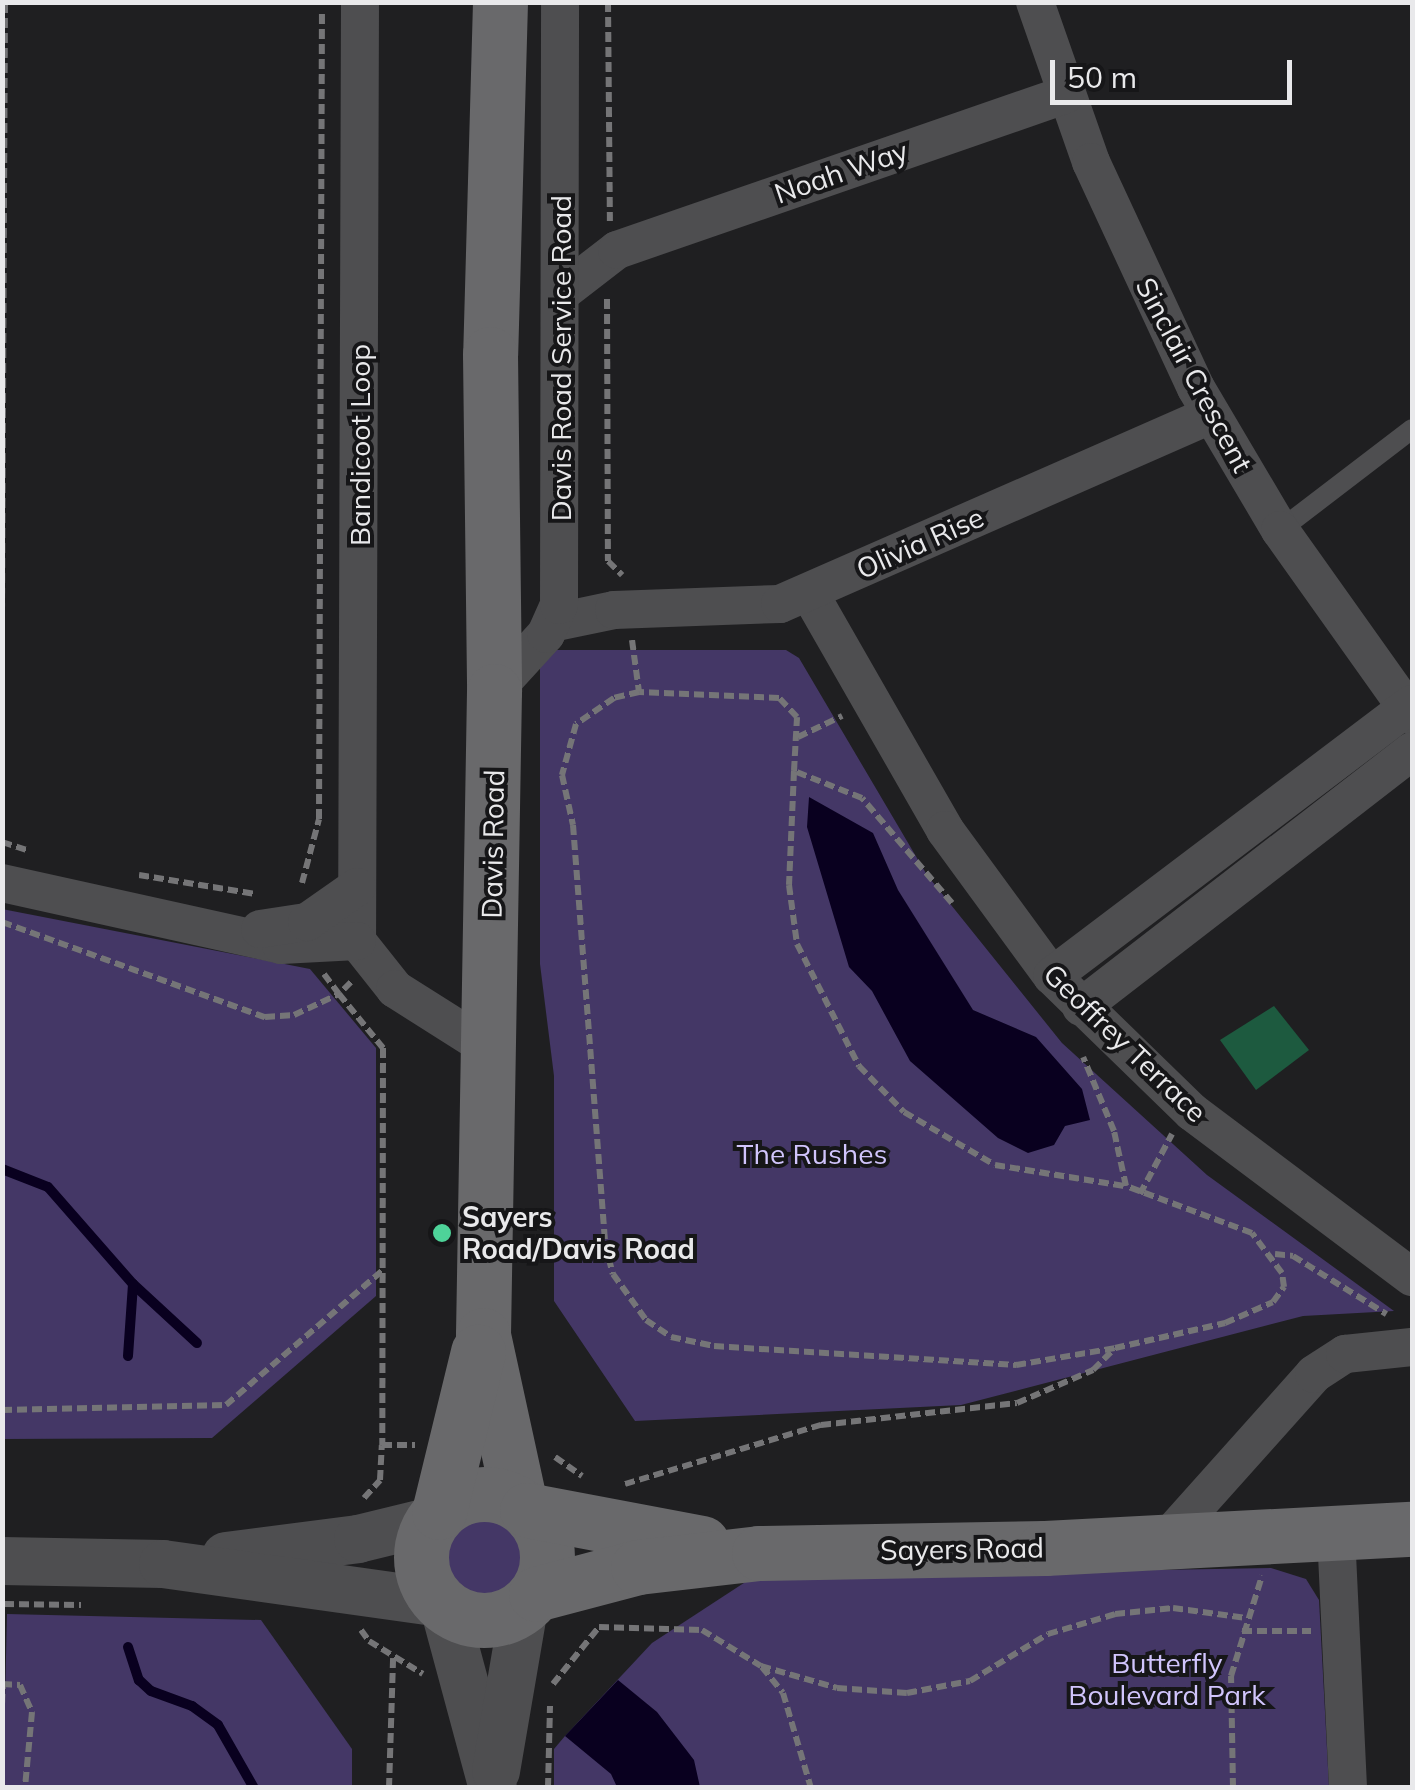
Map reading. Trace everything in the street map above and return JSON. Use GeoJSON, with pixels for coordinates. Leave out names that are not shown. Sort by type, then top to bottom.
{"type":"FeatureCollection","features":[{"type":"Feature","properties":{"kind":"main road","name":"Davis Road"},"geometry":{"type":"LineString","coordinates":[[436,1516],[483,1335],[490,1050],[494,690],[490,354],[466,2]]}},
{"type":"Feature","properties":{"kind":"main road","name":"Davis Road"},"geometry":{"type":"LineString","coordinates":[[490,354],[500,179],[500,2]]}},
{"type":"Feature","properties":{"kind":"main road","name":"Davis Road"},"geometry":{"type":"LineString","coordinates":[[483,1335],[524,1507]]}},
{"type":"Feature","properties":{"kind":"main road"},"geometry":{"type":"LineString","coordinates":[[478,1494],[524,1507],[546,1541],[544,1578],[530,1601],[484,1621],[442,1605],[420,1554],[436,1516],[478,1494]]}},
{"type":"Feature","properties":{"kind":"main road","name":"Sayers Road"},"geometry":{"type":"LineString","coordinates":[[524,1507],[759,1553]]}},
{"type":"Feature","properties":{"kind":"main road","name":"Sayers Road"},"geometry":{"type":"LineString","coordinates":[[530,1601],[638,1568],[759,1553],[1164,1542],[1412,1529]]}},
{"type":"Feature","properties":{"kind":"street","name":"Bandicoot Loop"},"geometry":{"type":"LineString","coordinates":[[357,941],[360,2]]}},
{"type":"Feature","properties":{"kind":"street","name":"Davis Road Service Road"},"geometry":{"type":"LineString","coordinates":[[494,690],[552,624],[562,574],[560,2]]}},
{"type":"Feature","properties":{"kind":"street","name":"Sinclair Crescent"},"geometry":{"type":"LineString","coordinates":[[1035,2],[1066,95],[1134,261],[1211,415],[1280,530],[1411,710]]}},
{"type":"Feature","properties":{"kind":"street","name":"Noah Way"},"geometry":{"type":"LineString","coordinates":[[560,294],[617,250],[1066,95]]}},
{"type":"Feature","properties":{"kind":"street"},"geometry":{"type":"LineString","coordinates":[[560,229],[617,250]]}},
{"type":"Feature","properties":{"kind":"street","name":"Olivia Rise"},"geometry":{"type":"LineString","coordinates":[[552,624],[622,610],[754,609],[810,594],[1211,415]]}},
{"type":"Feature","properties":{"kind":"street"},"geometry":{"type":"LineString","coordinates":[[562,574],[622,610]]}},
{"type":"Feature","properties":{"kind":"street","name":"Geoffrey Terrace"},"geometry":{"type":"LineString","coordinates":[[810,594],[945,830],[1052,976],[1192,1112],[1412,1278]]}},
{"type":"Feature","properties":{"kind":"street"},"geometry":{"type":"LineString","coordinates":[[1052,976],[1411,710]]}},
{"type":"Feature","properties":{"kind":"street"},"geometry":{"type":"LineString","coordinates":[[1081,1007],[1412,751]]}},
{"type":"Feature","properties":{"kind":"street"},"geometry":{"type":"LineString","coordinates":[[2,883],[304,948],[357,941],[395,989],[490,1050]]}},
{"type":"Feature","properties":{"kind":"street"},"geometry":{"type":"LineString","coordinates":[[232,931],[307,922],[357,887]]}},
{"type":"Feature","properties":{"kind":"street"},"geometry":{"type":"LineString","coordinates":[[1164,1542],[1314,1374],[1345,1354],[1404,1331]]}},
{"type":"Feature","properties":{"kind":"street"},"geometry":{"type":"LineString","coordinates":[[162,1564],[316,1546],[436,1516]]}},
{"type":"Feature","properties":{"kind":"street"},"geometry":{"type":"LineString","coordinates":[[1336,1533],[1348,1788]]}},
{"type":"Feature","properties":{"kind":"street"},"geometry":{"type":"LineString","coordinates":[[2,1561],[162,1564],[442,1605],[493,1788]]}},
{"type":"Feature","properties":{"kind":"street"},"geometry":{"type":"LineString","coordinates":[[493,1788],[530,1601]]}},
{"type":"Feature","properties":{"kind":"lane"},"geometry":{"type":"LineString","coordinates":[[1280,530],[1412,429]]}},
{"type":"Feature","properties":{"kind":"path"},"geometry":{"type":"LineString","coordinates":[[2,613],[5,2]]}},
{"type":"Feature","properties":{"kind":"path"},"geometry":{"type":"LineString","coordinates":[[294,890],[305,881],[319,818],[322,2]]}},
{"type":"Feature","properties":{"kind":"path"},"geometry":{"type":"LineString","coordinates":[[608,2],[608,204],[619,285],[607,299],[608,562],[628,580],[622,610],[639,692]]}},
{"type":"Feature","properties":{"kind":"path"},"geometry":{"type":"LineString","coordinates":[[639,692],[764,693],[791,707],[798,737],[789,885],[798,944],[858,1066],[904,1112],[995,1165],[1126,1186],[1252,1233],[1274,1253],[1284,1287],[1259,1311],[1115,1348],[1016,1365],[714,1346],[671,1338],[624,1298],[605,1244],[572,825],[562,775],[576,724],[605,702],[639,692]]}},
{"type":"Feature","properties":{"kind":"path"},"geometry":{"type":"LineString","coordinates":[[798,737],[870,703]]}},
{"type":"Feature","properties":{"kind":"path"},"geometry":{"type":"LineString","coordinates":[[794,771],[862,798],[964,918]]}},
{"type":"Feature","properties":{"kind":"path"},"geometry":{"type":"LineString","coordinates":[[2,842],[36,853]]}},
{"type":"Feature","properties":{"kind":"path"},"geometry":{"type":"LineString","coordinates":[[124,872],[268,896]]}},
{"type":"Feature","properties":{"kind":"path"},"geometry":{"type":"LineString","coordinates":[[2,922],[265,1017],[294,1016],[339,994]]}},
{"type":"Feature","properties":{"kind":"path"},"geometry":{"type":"LineString","coordinates":[[1073,1046],[1098,1089],[1126,1186]]}},
{"type":"Feature","properties":{"kind":"path"},"geometry":{"type":"LineString","coordinates":[[1140,1194],[1166,1140],[1192,1112]]}},
{"type":"Feature","properties":{"kind":"path"},"geometry":{"type":"LineString","coordinates":[[1274,1253],[1292,1256],[1404,1331]]}},
{"type":"Feature","properties":{"kind":"path"},"geometry":{"type":"LineString","coordinates":[[2,1410],[226,1406],[384,1268]]}},
{"type":"Feature","properties":{"kind":"path"},"geometry":{"type":"LineString","coordinates":[[607,1490],[822,1425],[1016,1403],[1093,1370],[1115,1348]]}},
{"type":"Feature","properties":{"kind":"path"},"geometry":{"type":"LineString","coordinates":[[545,1450],[596,1483]]}},
{"type":"Feature","properties":{"kind":"path"},"geometry":{"type":"LineString","coordinates":[[1233,1788],[1231,1676],[1272,1536]]}},
{"type":"Feature","properties":{"kind":"path"},"geometry":{"type":"LineString","coordinates":[[548,1788],[553,1680],[598,1627],[702,1630],[761,1666],[837,1688],[939,1690],[970,1682],[1048,1634],[1116,1614],[1173,1608],[1246,1618]]}},
{"type":"Feature","properties":{"kind":"path"},"geometry":{"type":"LineString","coordinates":[[1242,1631],[1312,1631]]}},
{"type":"Feature","properties":{"kind":"path"},"geometry":{"type":"LineString","coordinates":[[390,1788],[393,1656]]}},
{"type":"Feature","properties":{"kind":"path"},"geometry":{"type":"LineString","coordinates":[[761,1666],[783,1693],[811,1788]]}},
{"type":"Feature","properties":{"kind":"path"},"geometry":{"type":"LineString","coordinates":[[2,1704],[3,1684],[20,1685],[32,1712],[24,1788]]}},
{"type":"Feature","properties":{"kind":"green space","name":"The Rushes"},"geometry":{"type":"Polygon","coordinates":[[[540,650],[786,650],[799,658],[927,875],[1062,1043],[1207,1175],[1394,1311],[1303,1316],[961,1405],[635,1421],[554,1301],[554,1076],[540,964],[540,650]]]}},
{"type":"Feature","properties":{"kind":"green space"},"geometry":{"type":"Polygon","coordinates":[[[2,909],[310,969],[376,1048],[376,1296],[212,1438],[3,1439],[2,909]]]}},
{"type":"Feature","properties":{"kind":"green space"},"geometry":{"type":"Polygon","coordinates":[[[484,1516],[499,1519],[511,1528],[520,1540],[520,1570],[511,1582],[499,1591],[484,1594],[469,1591],[457,1582],[448,1570],[445,1555],[448,1540],[457,1528],[469,1519],[484,1516]]]}},
{"type":"Feature","properties":{"kind":"green space","name":"Butterfly Boulevard Park"},"geometry":{"type":"Polygon","coordinates":[[[1271,1568],[1306,1579],[1319,1600],[1329,1787],[554,1787],[554,1749],[652,1643],[753,1577],[1271,1568]]]}},
{"type":"Feature","properties":{"kind":"green space"},"geometry":{"type":"Polygon","coordinates":[[[7,1614],[261,1620],[352,1749],[352,1787],[3,1787],[7,1614]]]}},
{"type":"Feature","properties":{"kind":"shaded area"},"geometry":{"type":"Polygon","coordinates":[[[809,797],[873,833],[898,890],[973,1010],[1036,1037],[1082,1089],[1090,1120],[1065,1126],[1054,1145],[1028,1153],[998,1138],[910,1061],[872,991],[849,967],[807,827],[809,797]]]}},
{"type":"Feature","properties":{"kind":"shaded area"},"geometry":{"type":"Polygon","coordinates":[[[618,1680],[657,1712],[694,1760],[700,1787],[617,1787],[611,1774],[565,1736],[618,1680]]]}},
{"type":"Feature","properties":{"kind":"building"},"geometry":{"type":"Polygon","coordinates":[[[1274,1006],[1309,1050],[1256,1090],[1220,1040],[1274,1006]]]}},
{"type":"Feature","properties":{"kind":"waterway"},"geometry":{"type":"LineString","coordinates":[[2,1169],[48,1187],[133,1284],[197,1343]]}},
{"type":"Feature","properties":{"kind":"waterway"},"geometry":{"type":"LineString","coordinates":[[128,1356],[133,1284]]}},
{"type":"Feature","properties":{"kind":"waterway"},"geometry":{"type":"LineString","coordinates":[[128,1647],[139,1680],[151,1691],[192,1706],[218,1725],[254,1788]]}},
{"type":"Feature","properties":{"kind":"place","name":"Sayers Road/Davis Road"},"geometry":{"type":"Point","coordinates":[442,1233]}}]}
